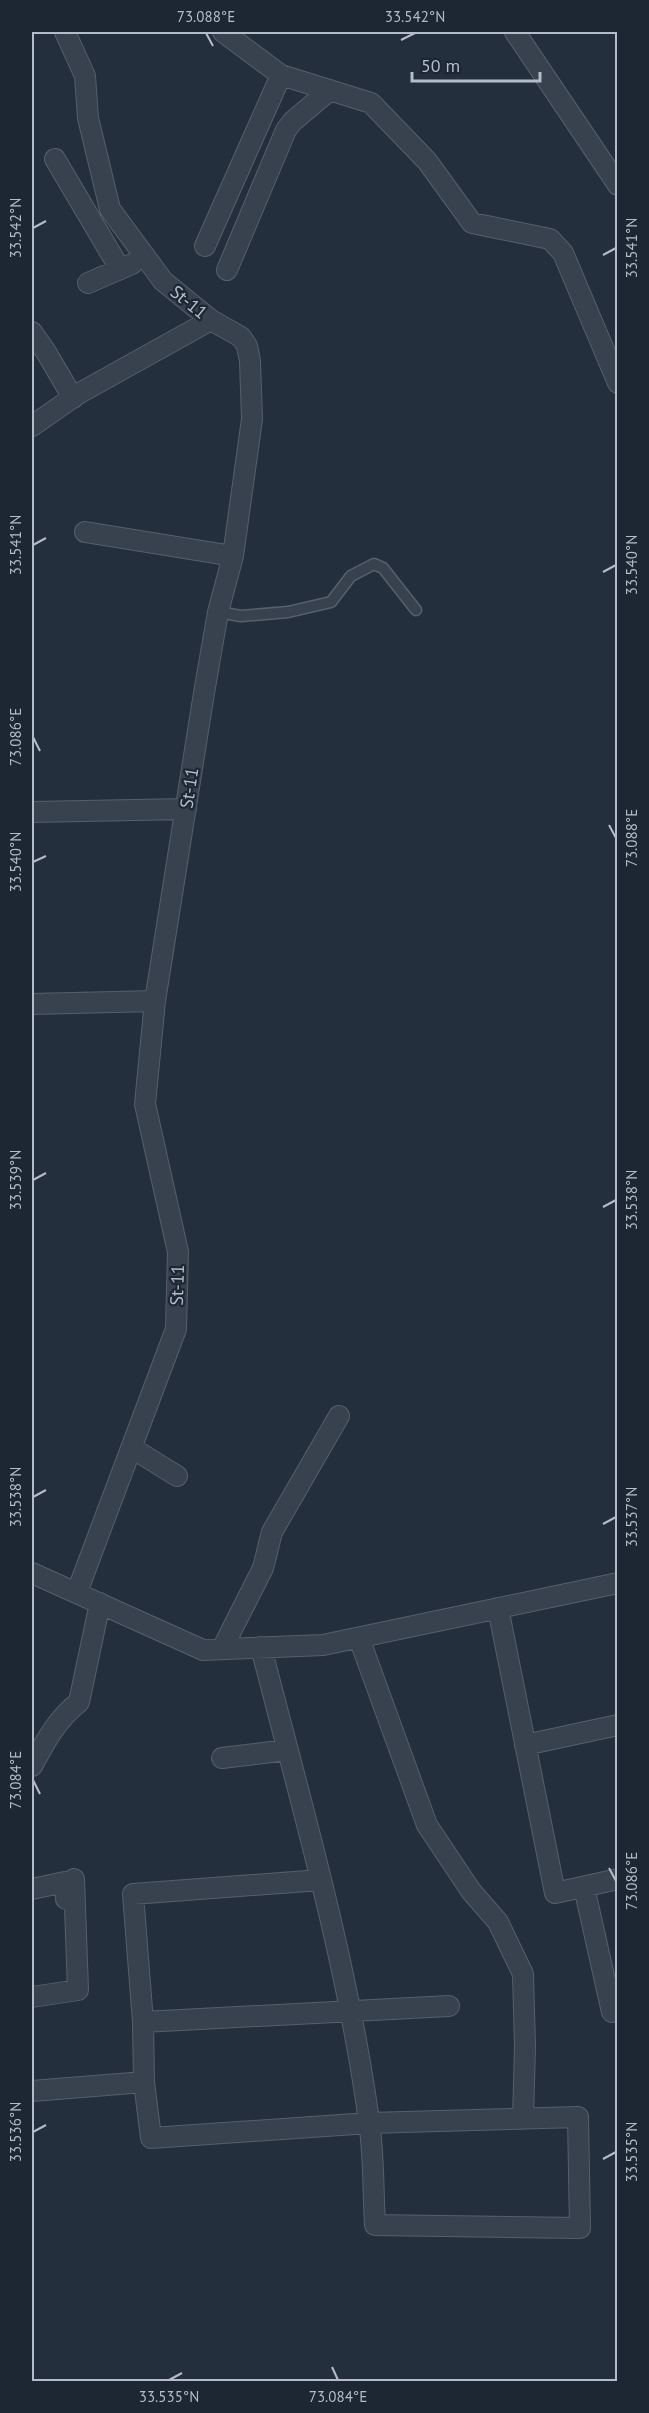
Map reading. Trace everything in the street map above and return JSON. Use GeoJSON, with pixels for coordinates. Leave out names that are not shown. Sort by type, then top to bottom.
{"type":"FeatureCollection","features":[{"type":"Feature","properties":{"kind":"street","name":"St-11"},"geometry":{"type":"LineString","coordinates":[[65,32],[85,76],[88,118],[110,209],[163,280],[211,320],[241,338],[247,346],[250,360],[252,418],[233,556],[218,612],[155,1001],[145,1104],[178,1252],[176,1329],[77,1592]]}},
{"type":"Feature","properties":{"kind":"street"},"geometry":{"type":"LineString","coordinates":[[223,32],[281,75],[371,103],[427,161],[472,223],[550,240],[557,246],[563,253],[618,382]]}},
{"type":"Feature","properties":{"kind":"street"},"geometry":{"type":"LineString","coordinates":[[515,32],[618,185]]}},
{"type":"Feature","properties":{"kind":"street"},"geometry":{"type":"LineString","coordinates":[[205,246],[281,75]]}},
{"type":"Feature","properties":{"kind":"street"},"geometry":{"type":"LineString","coordinates":[[227,270],[286,130],[293,120],[330,90]]}},
{"type":"Feature","properties":{"kind":"street"},"geometry":{"type":"LineString","coordinates":[[55,159],[120,269]]}},
{"type":"Feature","properties":{"kind":"street"},"geometry":{"type":"LineString","coordinates":[[88,283],[147,258]]}},
{"type":"Feature","properties":{"kind":"street"},"geometry":{"type":"LineString","coordinates":[[32,426],[73,398],[211,320]]}},
{"type":"Feature","properties":{"kind":"street"},"geometry":{"type":"LineString","coordinates":[[32,332],[73,398]]}},
{"type":"Feature","properties":{"kind":"street"},"geometry":{"type":"LineString","coordinates":[[85,532],[233,556]]}},
{"type":"Feature","properties":{"kind":"street"},"geometry":{"type":"LineString","coordinates":[[32,812],[186,809]]}},
{"type":"Feature","properties":{"kind":"street"},"geometry":{"type":"LineString","coordinates":[[32,1004],[155,1001]]}},
{"type":"Feature","properties":{"kind":"street"},"geometry":{"type":"LineString","coordinates":[[222,1649],[264,1568],[272,1532],[339,1416]]}},
{"type":"Feature","properties":{"kind":"street"},"geometry":{"type":"LineString","coordinates":[[132,1448],[177,1476]]}},
{"type":"Feature","properties":{"kind":"street"},"geometry":{"type":"LineString","coordinates":[[32,1573],[203,1650],[323,1645],[618,1583]]}},
{"type":"Feature","properties":{"kind":"street"},"geometry":{"type":"LineString","coordinates":[[32,1766],[50,1733],[68,1711],[79,1702],[100,1603]]}},
{"type":"Feature","properties":{"kind":"street"},"geometry":{"type":"LineString","coordinates":[[498,1608],[555,1893],[618,1879]]}},
{"type":"Feature","properties":{"kind":"street"},"geometry":{"type":"LineString","coordinates":[[359,1638],[427,1825],[466,1883],[498,1922],[523,1974],[525,2046],[523,2119]]}},
{"type":"Feature","properties":{"kind":"street"},"geometry":{"type":"LineString","coordinates":[[261,1647],[321,1880],[350,2011],[369,2123],[375,2225],[580,2228],[578,2117],[369,2123],[152,2138],[144,2082],[143,2022],[133,1894],[321,1880]]}},
{"type":"Feature","properties":{"kind":"street"},"geometry":{"type":"LineString","coordinates":[[525,1745],[618,1725]]}},
{"type":"Feature","properties":{"kind":"street"},"geometry":{"type":"LineString","coordinates":[[222,1758],[287,1750]]}},
{"type":"Feature","properties":{"kind":"street"},"geometry":{"type":"LineString","coordinates":[[32,1997],[78,1990],[74,1879]]}},
{"type":"Feature","properties":{"kind":"street"},"geometry":{"type":"LineString","coordinates":[[32,1889],[65,1882],[66,1899]]}},
{"type":"Feature","properties":{"kind":"street"},"geometry":{"type":"LineString","coordinates":[[584,1887],[612,2012],[618,2011]]}},
{"type":"Feature","properties":{"kind":"street"},"geometry":{"type":"LineString","coordinates":[[143,2022],[449,2006]]}},
{"type":"Feature","properties":{"kind":"street"},"geometry":{"type":"LineString","coordinates":[[32,2091],[144,2082]]}},
{"type":"Feature","properties":{"kind":"lane"},"geometry":{"type":"LineString","coordinates":[[218,612],[241,616],[276,613],[331,602],[351,576],[374,564],[383,568],[416,610]]}}]}
